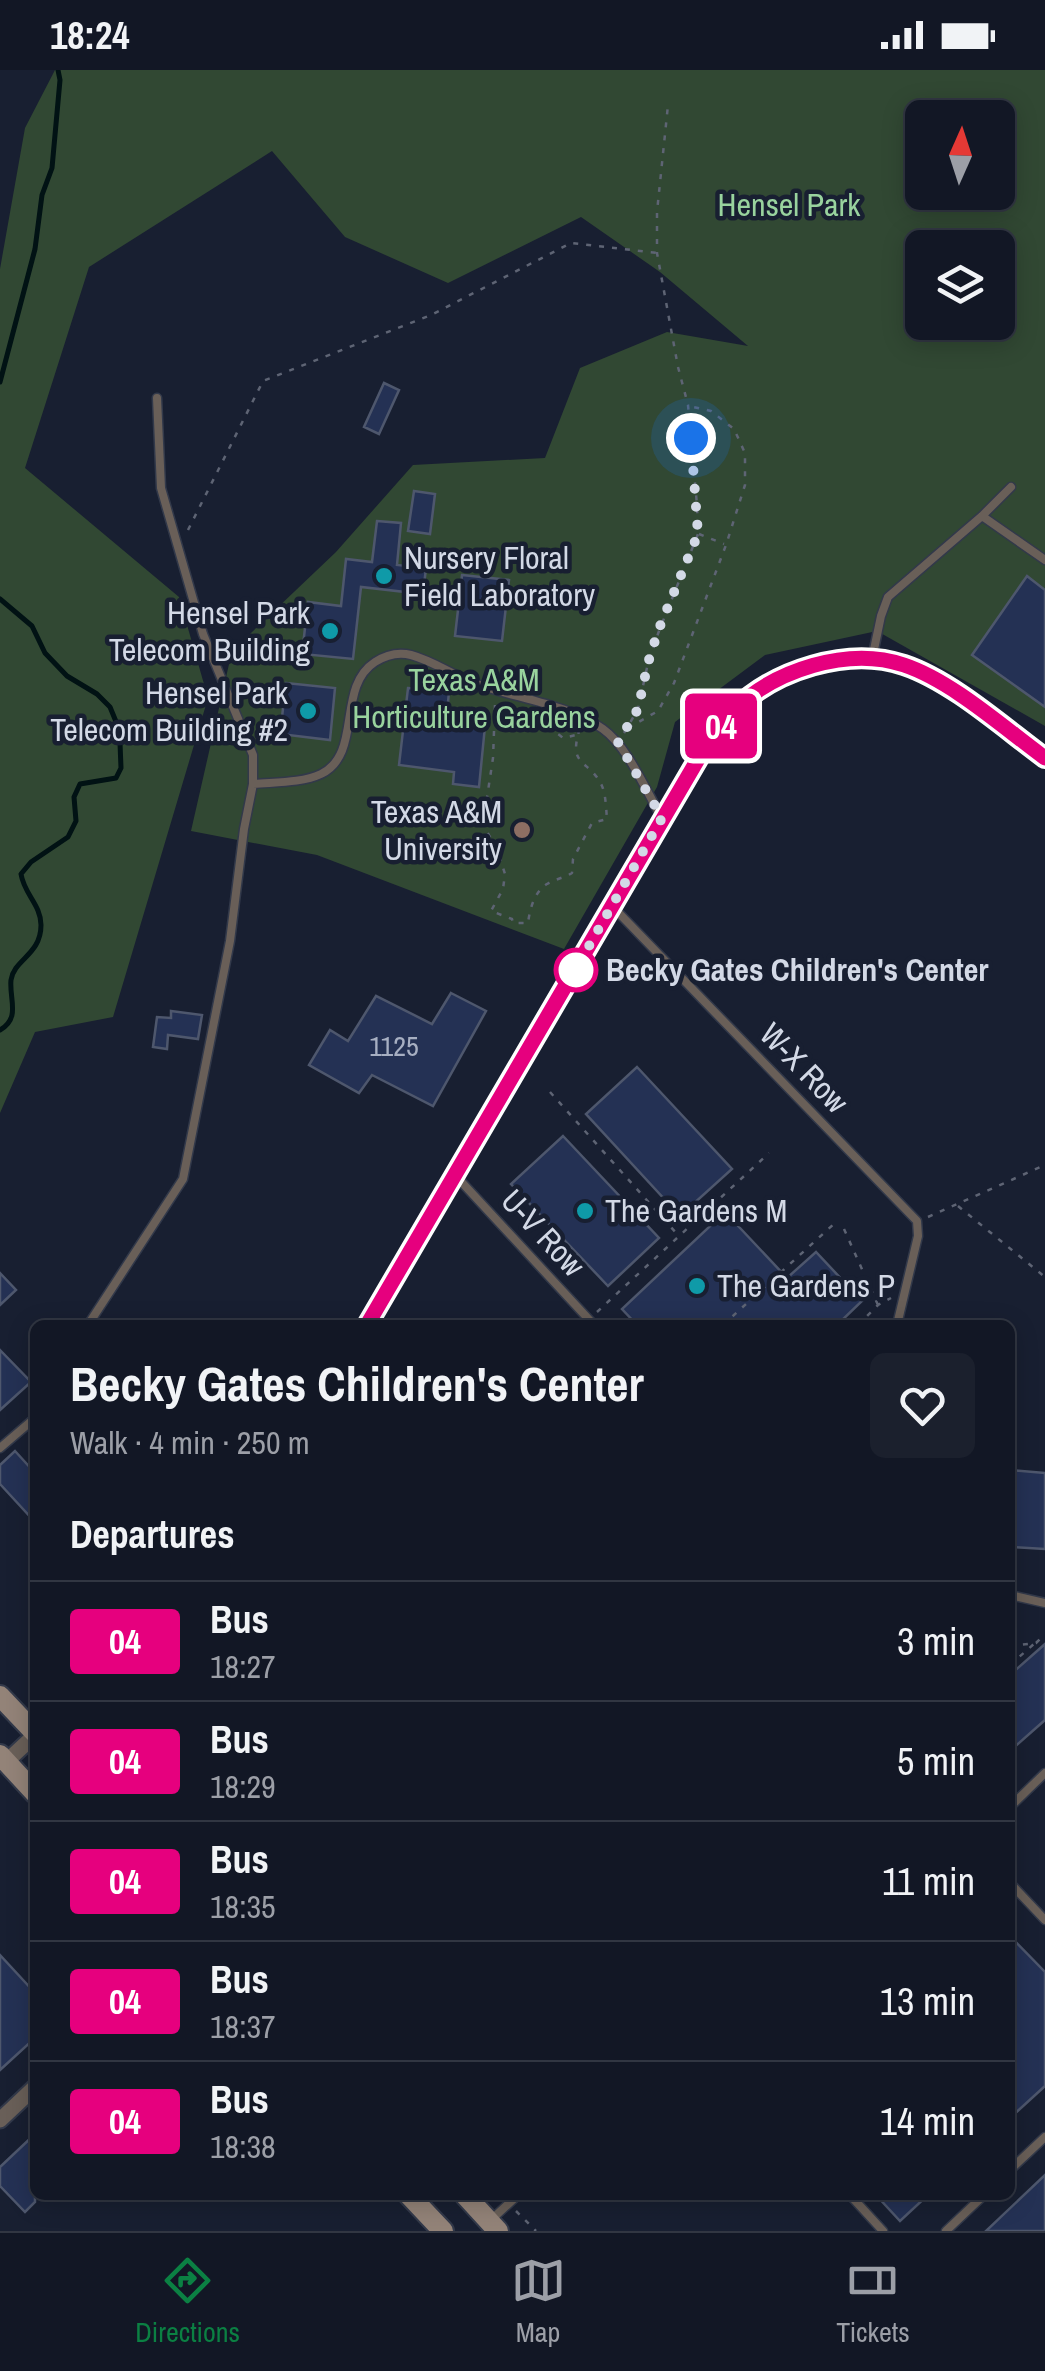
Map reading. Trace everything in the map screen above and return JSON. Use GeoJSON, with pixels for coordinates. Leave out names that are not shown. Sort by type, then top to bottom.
{"type":"FeatureCollection","features":[{"type":"Feature","properties":{"kind":"main road"},"geometry":{"type":"LineString","coordinates":[[0,1696],[30,1729]]}},
{"type":"Feature","properties":{"kind":"main road"},"geometry":{"type":"LineString","coordinates":[[3,1759],[30,1788]]}},
{"type":"Feature","properties":{"kind":"main road"},"geometry":{"type":"LineString","coordinates":[[414,2200],[443,2231]]}},
{"type":"Feature","properties":{"kind":"main road"},"geometry":{"type":"LineString","coordinates":[[469,2200],[489,2228]]}},
{"type":"Feature","properties":{"kind":"street"},"geometry":{"type":"LineString","coordinates":[[370,1320],[662,818],[734,710],[797,670],[872,658],[903,664],[948,686],[1045,758]]}},
{"type":"Feature","properties":{"kind":"street"},"geometry":{"type":"LineString","coordinates":[[3,1759],[30,1738]]}},
{"type":"Feature","properties":{"kind":"street"},"geometry":{"type":"LineString","coordinates":[[0,2120],[30,2093]]}},
{"type":"Feature","properties":{"kind":"lane"},"geometry":{"type":"LineString","coordinates":[[91,1320],[183,1179],[230,941],[253,784],[253,755],[203,634],[161,488],[158,398]]}},
{"type":"Feature","properties":{"kind":"lane"},"geometry":{"type":"LineString","coordinates":[[872,658],[888,598],[1011,487]]}},
{"type":"Feature","properties":{"kind":"lane"},"geometry":{"type":"LineString","coordinates":[[982,516],[1045,560]]}},
{"type":"Feature","properties":{"kind":"lane"},"geometry":{"type":"LineString","coordinates":[[253,784],[322,774],[338,759],[357,682],[366,669],[399,653],[602,728],[618,742],[662,818]]}},
{"type":"Feature","properties":{"kind":"lane","name":"W-X Row"},"geometry":{"type":"LineString","coordinates":[[613,906],[917,1221]]}},
{"type":"Feature","properties":{"kind":"lane","name":"U-V Row"},"geometry":{"type":"LineString","coordinates":[[455,1175],[589,1320]]}},
{"type":"Feature","properties":{"kind":"lane"},"geometry":{"type":"LineString","coordinates":[[897,1320],[918,1236],[917,1221]]}},
{"type":"Feature","properties":{"kind":"lane"},"geometry":{"type":"LineString","coordinates":[[0,1448],[30,1422]]}},
{"type":"Feature","properties":{"kind":"lane"},"geometry":{"type":"LineString","coordinates":[[1015,1596],[1045,1604]]}},
{"type":"Feature","properties":{"kind":"lane"},"geometry":{"type":"LineString","coordinates":[[1015,1802],[1045,1774]]}},
{"type":"Feature","properties":{"kind":"lane"},"geometry":{"type":"LineString","coordinates":[[1015,1888],[1045,1920]]}},
{"type":"Feature","properties":{"kind":"lane"},"geometry":{"type":"LineString","coordinates":[[1015,2165],[1045,2137]]}},
{"type":"Feature","properties":{"kind":"lane"},"geometry":{"type":"LineString","coordinates":[[489,2228],[514,2200]]}},
{"type":"Feature","properties":{"kind":"lane"},"geometry":{"type":"LineString","coordinates":[[855,2200],[883,2231]]}},
{"type":"Feature","properties":{"kind":"lane"},"geometry":{"type":"LineString","coordinates":[[946,2231],[979,2200]]}},
{"type":"Feature","properties":{"kind":"path"},"geometry":{"type":"LineString","coordinates":[[618,742],[638,709],[658,631],[698,534],[688,405],[656,253],[668,105]]}},
{"type":"Feature","properties":{"kind":"path"},"geometry":{"type":"LineString","coordinates":[[178,549],[264,381],[430,314],[570,243],[656,253]]}},
{"type":"Feature","properties":{"kind":"path"},"geometry":{"type":"LineString","coordinates":[[627,729],[658,711],[674,683],[745,485],[745,454],[734,428],[711,411],[688,405]]}},
{"type":"Feature","properties":{"kind":"path"},"geometry":{"type":"LineString","coordinates":[[698,534],[726,545]]}},
{"type":"Feature","properties":{"kind":"path"},"geometry":{"type":"LineString","coordinates":[[492,689],[493,758],[484,824],[506,874],[490,911],[512,919],[513,923],[528,923],[532,904],[545,885],[572,873],[573,858],[592,823],[607,819],[602,784],[578,758],[574,746],[583,718]]}},
{"type":"Feature","properties":{"kind":"path"},"geometry":{"type":"LineString","coordinates":[[495,722],[542,728],[563,738],[578,734]]}},
{"type":"Feature","properties":{"kind":"path"},"geometry":{"type":"LineString","coordinates":[[550,1092],[678,1236]]}},
{"type":"Feature","properties":{"kind":"path"},"geometry":{"type":"LineString","coordinates":[[593,1320],[769,1153]]}},
{"type":"Feature","properties":{"kind":"path"},"geometry":{"type":"LineString","coordinates":[[917,1221],[1045,1166]]}},
{"type":"Feature","properties":{"kind":"path"},"geometry":{"type":"LineString","coordinates":[[956,1206],[1045,1277]]}},
{"type":"Feature","properties":{"kind":"path"},"geometry":{"type":"LineString","coordinates":[[728,1320],[836,1222]]}},
{"type":"Feature","properties":{"kind":"path"},"geometry":{"type":"LineString","coordinates":[[844,1229],[878,1305]]}},
{"type":"Feature","properties":{"kind":"path"},"geometry":{"type":"LineString","coordinates":[[863,1320],[878,1305],[905,1289]]}},
{"type":"Feature","properties":{"kind":"path"},"geometry":{"type":"LineString","coordinates":[[1015,1661],[1045,1634]]}},
{"type":"Feature","properties":{"kind":"path"},"geometry":{"type":"LineString","coordinates":[[1015,1645],[1036,1643]]}},
{"type":"Feature","properties":{"kind":"path"},"geometry":{"type":"LineString","coordinates":[[520,2214],[536,2231]]}},
{"type":"Feature","properties":{"kind":"green space"},"geometry":{"type":"Polygon","coordinates":[[[55,70],[1045,70],[1045,726],[877,631],[765,655],[675,722],[657,787],[564,949],[317,855],[191,831],[232,651],[336,552],[413,465],[545,458],[580,368],[667,332],[748,346],[660,272],[581,217],[448,283],[345,237],[272,151],[89,267],[25,468],[179,597],[208,698],[113,1017],[35,1032],[0,1113],[0,269],[25,128],[55,70]]]}},
{"type":"Feature","properties":{"kind":"building"},"geometry":{"type":"Polygon","coordinates":[[[384,383],[399,390],[379,434],[364,427],[384,383]]]}},
{"type":"Feature","properties":{"kind":"building"},"geometry":{"type":"Polygon","coordinates":[[[414,491],[435,494],[430,534],[408,531],[414,491]]]}},
{"type":"Feature","properties":{"kind":"building"},"geometry":{"type":"Polygon","coordinates":[[[377,521],[401,523],[397,565],[426,568],[423,594],[361,587],[353,659],[302,654],[308,602],[341,606],[346,559],[372,562],[377,521]]]}},
{"type":"Feature","properties":{"kind":"building"},"geometry":{"type":"Polygon","coordinates":[[[462,575],[509,580],[502,641],[455,636],[462,575]]]}},
{"type":"Feature","properties":{"kind":"building"},"geometry":{"type":"Polygon","coordinates":[[[1027,576],[1045,590],[1045,707],[972,655],[1027,576]]]}},
{"type":"Feature","properties":{"kind":"building","name":"Hensel Park Telecom Building #2"},"geometry":{"type":"Polygon","coordinates":[[[286,683],[335,688],[330,740],[280,734],[286,683]]]}},
{"type":"Feature","properties":{"kind":"building"},"geometry":{"type":"Polygon","coordinates":[[[408,688],[449,692],[447,712],[486,716],[479,787],[453,784],[454,772],[399,765],[408,688]]]}},
{"type":"Feature","properties":{"kind":"building"},"geometry":{"type":"Polygon","coordinates":[[[451,993],[486,1011],[433,1106],[372,1075],[359,1093],[309,1065],[330,1030],[348,1041],[376,996],[432,1024],[451,993]]]}},
{"type":"Feature","properties":{"kind":"building"},"geometry":{"type":"Polygon","coordinates":[[[171,1011],[202,1015],[198,1039],[168,1035],[167,1049],[153,1047],[157,1017],[171,1018],[171,1011]]]}},
{"type":"Feature","properties":{"kind":"building"},"geometry":{"type":"Polygon","coordinates":[[[637,1067],[732,1169],[680,1216],[586,1114],[637,1067]]]}},
{"type":"Feature","properties":{"kind":"building","name":"The Gardens M"},"geometry":{"type":"Polygon","coordinates":[[[563,1136],[659,1238],[608,1286],[511,1184],[563,1136]]]}},
{"type":"Feature","properties":{"kind":"building"},"geometry":{"type":"Polygon","coordinates":[[[725,1212],[787,1278],[816,1252],[862,1301],[842,1320],[632,1320],[622,1309],[725,1212]]]}},
{"type":"Feature","properties":{"kind":"building"},"geometry":{"type":"Polygon","coordinates":[[[0,1273],[16,1290],[0,1305],[0,1273]]]}},
{"type":"Feature","properties":{"kind":"building"},"geometry":{"type":"Polygon","coordinates":[[[0,1350],[30,1383],[0,1410],[0,1350]]]}},
{"type":"Feature","properties":{"kind":"building"},"geometry":{"type":"Polygon","coordinates":[[[15,1451],[30,1468],[30,1517],[0,1484],[0,1465],[15,1451]]]}},
{"type":"Feature","properties":{"kind":"building"},"geometry":{"type":"Polygon","coordinates":[[[1015,1470],[1045,1473],[1045,1549],[1015,1547],[1015,1470]]]}},
{"type":"Feature","properties":{"kind":"building"},"geometry":{"type":"Polygon","coordinates":[[[1045,1644],[1045,1720],[1015,1747],[1015,1671],[1045,1644]]]}},
{"type":"Feature","properties":{"kind":"building"},"geometry":{"type":"Polygon","coordinates":[[[1015,1941],[1045,1972],[1045,2086],[1015,2113],[1015,1941]]]}},
{"type":"Feature","properties":{"kind":"building"},"geometry":{"type":"Polygon","coordinates":[[[0,1955],[30,1988],[30,2043],[0,2070],[0,1955]]]}},
{"type":"Feature","properties":{"kind":"building"},"geometry":{"type":"Polygon","coordinates":[[[30,2139],[30,2200],[35,2202],[25,2212],[0,2186],[0,2167],[30,2139]]]}},
{"type":"Feature","properties":{"kind":"building"},"geometry":{"type":"Polygon","coordinates":[[[1045,2175],[1045,2231],[986,2231],[1045,2175]]]}},
{"type":"Feature","properties":{"kind":"building"},"geometry":{"type":"Polygon","coordinates":[[[881,2200],[923,2200],[900,2221],[881,2200]]]}},
{"type":"Feature","properties":{"kind":"waterway"},"geometry":{"type":"LineString","coordinates":[[0,382],[35,249],[42,195],[52,168],[58,70]]}},
{"type":"Feature","properties":{"kind":"waterway"},"geometry":{"type":"LineString","coordinates":[[0,599],[32,626],[45,653],[67,676],[110,707],[117,724],[121,768],[116,778],[80,784],[74,797],[76,821],[68,837],[31,862],[21,874],[38,911],[40,935],[13,973],[12,1014],[0,1030]]}},
{"type":"Feature","properties":{"kind":"bus line","name":"04"},"geometry":{"type":"LineString","coordinates":[[370,1320],[662,818],[701,754],[734,710],[797,670],[872,658],[903,664],[948,686],[1045,758]]}},
{"type":"Feature","properties":{"kind":"place","name":"Nursery Floral Field Laboratory"},"geometry":{"type":"Point","coordinates":[384,576]}},
{"type":"Feature","properties":{"kind":"place","name":"Hensel Park Telecom Building"},"geometry":{"type":"Point","coordinates":[330,631]}},
{"type":"Feature","properties":{"kind":"place","name":"Hensel Park Telecom Building #2"},"geometry":{"type":"Point","coordinates":[308,711]}},
{"type":"Feature","properties":{"kind":"place","name":"Texas A&M University"},"geometry":{"type":"Point","coordinates":[522,830]}},
{"type":"Feature","properties":{"kind":"place","name":"Becky Gates Children's Center"},"geometry":{"type":"Point","coordinates":[576,970]}},
{"type":"Feature","properties":{"kind":"place","name":"The Gardens M"},"geometry":{"type":"Point","coordinates":[585,1211]}},
{"type":"Feature","properties":{"kind":"place","name":"The Gardens P"},"geometry":{"type":"Point","coordinates":[697,1286]}},
{"type":"Feature","properties":{"kind":"route"},"geometry":{"type":"LineString","coordinates":[[576,970],[569,981],[662,818],[618,742],[638,709],[658,631],[698,534],[691,438]]}},
{"type":"Feature","properties":{"kind":"park label","name":"Hensel Park"},"geometry":{"type":"Point","coordinates":[789,205]}},
{"type":"Feature","properties":{"kind":"park label","name":"Texas A&M Horticulture Gardens"},"geometry":{"type":"Point","coordinates":[474,698]}}]}
